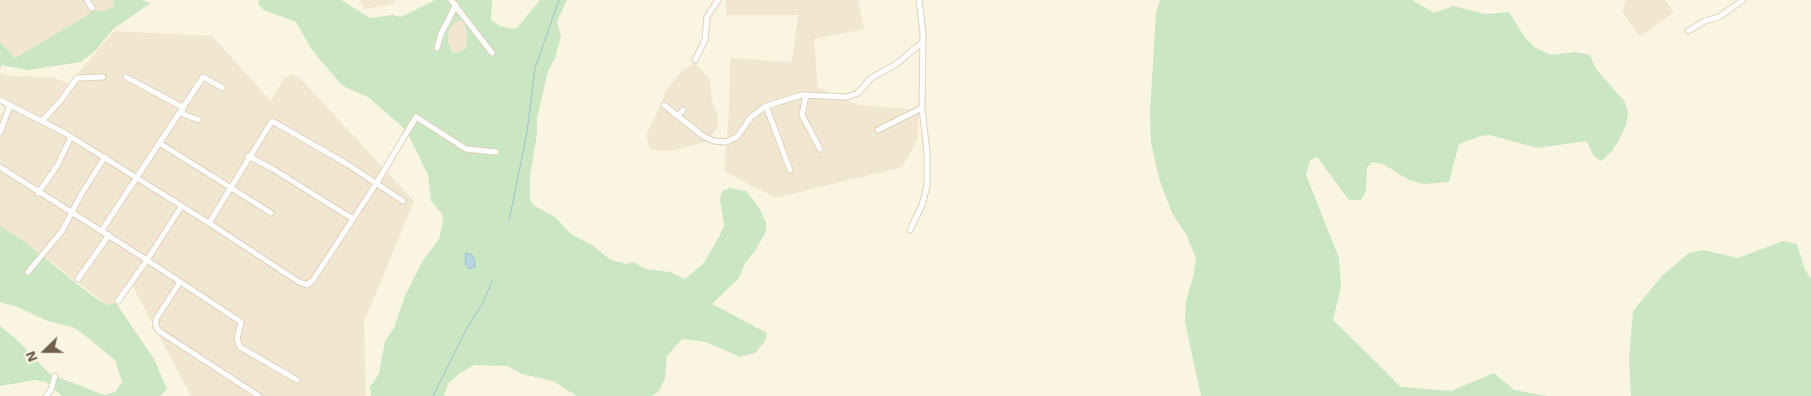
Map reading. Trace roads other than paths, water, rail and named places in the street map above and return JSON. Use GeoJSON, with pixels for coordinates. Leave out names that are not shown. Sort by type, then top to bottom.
{"type":"FeatureCollection","features":[{"type":"Feature","properties":{"kind":"street"},"geometry":{"type":"LineString","coordinates":[[87,0],[92,8]]}},
{"type":"Feature","properties":{"kind":"street"},"geometry":{"type":"LineString","coordinates":[[451,0],[492,53]]}},
{"type":"Feature","properties":{"kind":"street"},"geometry":{"type":"LineString","coordinates":[[695,60],[705,40],[707,17],[718,0]]}},
{"type":"Feature","properties":{"kind":"street"},"geometry":{"type":"LineString","coordinates":[[910,230],[922,205],[927,186],[927,144],[922,108],[923,42],[919,0]]}},
{"type":"Feature","properties":{"kind":"street"},"geometry":{"type":"LineString","coordinates":[[1688,30],[1718,17],[1743,0]]}},
{"type":"Feature","properties":{"kind":"street"},"geometry":{"type":"LineString","coordinates":[[437,48],[441,34],[456,5]]}},
{"type":"Feature","properties":{"kind":"street"},"geometry":{"type":"LineString","coordinates":[[670,101],[666,106],[703,136],[714,141],[726,142],[737,138],[751,117],[766,106],[806,95],[852,96],[858,93],[871,78],[896,64],[923,42]]}},
{"type":"Feature","properties":{"kind":"street"},"geometry":{"type":"LineString","coordinates":[[43,120],[77,78],[103,77]]}},
{"type":"Feature","properties":{"kind":"street"},"geometry":{"type":"LineString","coordinates":[[126,77],[182,107]]}},
{"type":"Feature","properties":{"kind":"street"},"geometry":{"type":"LineString","coordinates":[[102,230],[203,77],[223,88]]}},
{"type":"Feature","properties":{"kind":"street"},"geometry":{"type":"LineString","coordinates":[[806,95],[802,115],[820,148]]}},
{"type":"Feature","properties":{"kind":"street"},"geometry":{"type":"LineString","coordinates":[[0,100],[43,120],[105,157],[298,282],[306,285],[312,280],[376,184],[416,117],[466,149],[496,152]]}},
{"type":"Feature","properties":{"kind":"street"},"geometry":{"type":"LineString","coordinates":[[0,133],[10,106]]}},
{"type":"Feature","properties":{"kind":"street"},"geometry":{"type":"LineString","coordinates":[[766,106],[790,170]]}},
{"type":"Feature","properties":{"kind":"street"},"geometry":{"type":"LineString","coordinates":[[182,107],[183,114],[199,120]]}},
{"type":"Feature","properties":{"kind":"street"},"geometry":{"type":"LineString","coordinates":[[878,130],[922,108]]}},
{"type":"Feature","properties":{"kind":"street"},"geometry":{"type":"LineString","coordinates":[[678,116],[683,110]]}},
{"type":"Feature","properties":{"kind":"street"},"geometry":{"type":"LineString","coordinates":[[209,223],[248,156],[272,121],[347,164],[403,201]]}},
{"type":"Feature","properties":{"kind":"street"},"geometry":{"type":"LineString","coordinates":[[38,193],[57,166],[71,137]]}},
{"type":"Feature","properties":{"kind":"street"},"geometry":{"type":"LineString","coordinates":[[160,144],[271,213]]}},
{"type":"Feature","properties":{"kind":"street"},"geometry":{"type":"LineString","coordinates":[[248,156],[273,169],[353,218]]}},
{"type":"Feature","properties":{"kind":"street"},"geometry":{"type":"LineString","coordinates":[[28,272],[62,231],[82,193],[105,157]]}},
{"type":"Feature","properties":{"kind":"street"},"geometry":{"type":"LineString","coordinates":[[0,168],[38,193],[102,230],[241,322],[242,325],[237,338],[240,347],[297,380]]}},
{"type":"Feature","properties":{"kind":"street"},"geometry":{"type":"LineString","coordinates":[[118,301],[181,207]]}},
{"type":"Feature","properties":{"kind":"street"},"geometry":{"type":"LineString","coordinates":[[78,280],[109,235]]}},
{"type":"Feature","properties":{"kind":"street"},"geometry":{"type":"LineString","coordinates":[[180,282],[156,319],[156,326],[159,331],[259,396]]}},
{"type":"Feature","properties":{"kind":"street"},"geometry":{"type":"LineString","coordinates":[[46,396],[51,390],[55,376]]}},
{"type":"Feature","properties":{"kind":"water"},"geometry":{"type":"Polygon","coordinates":[[[466,253],[472,255],[475,260],[475,267],[469,269],[465,264],[466,253]]]}},
{"type":"Feature","properties":{"kind":"waterway"},"geometry":{"type":"LineString","coordinates":[[509,221],[527,132],[535,68],[559,0]]}},
{"type":"Feature","properties":{"kind":"waterway"},"geometry":{"type":"LineString","coordinates":[[433,396],[467,328],[484,301],[492,281]]}}]}
